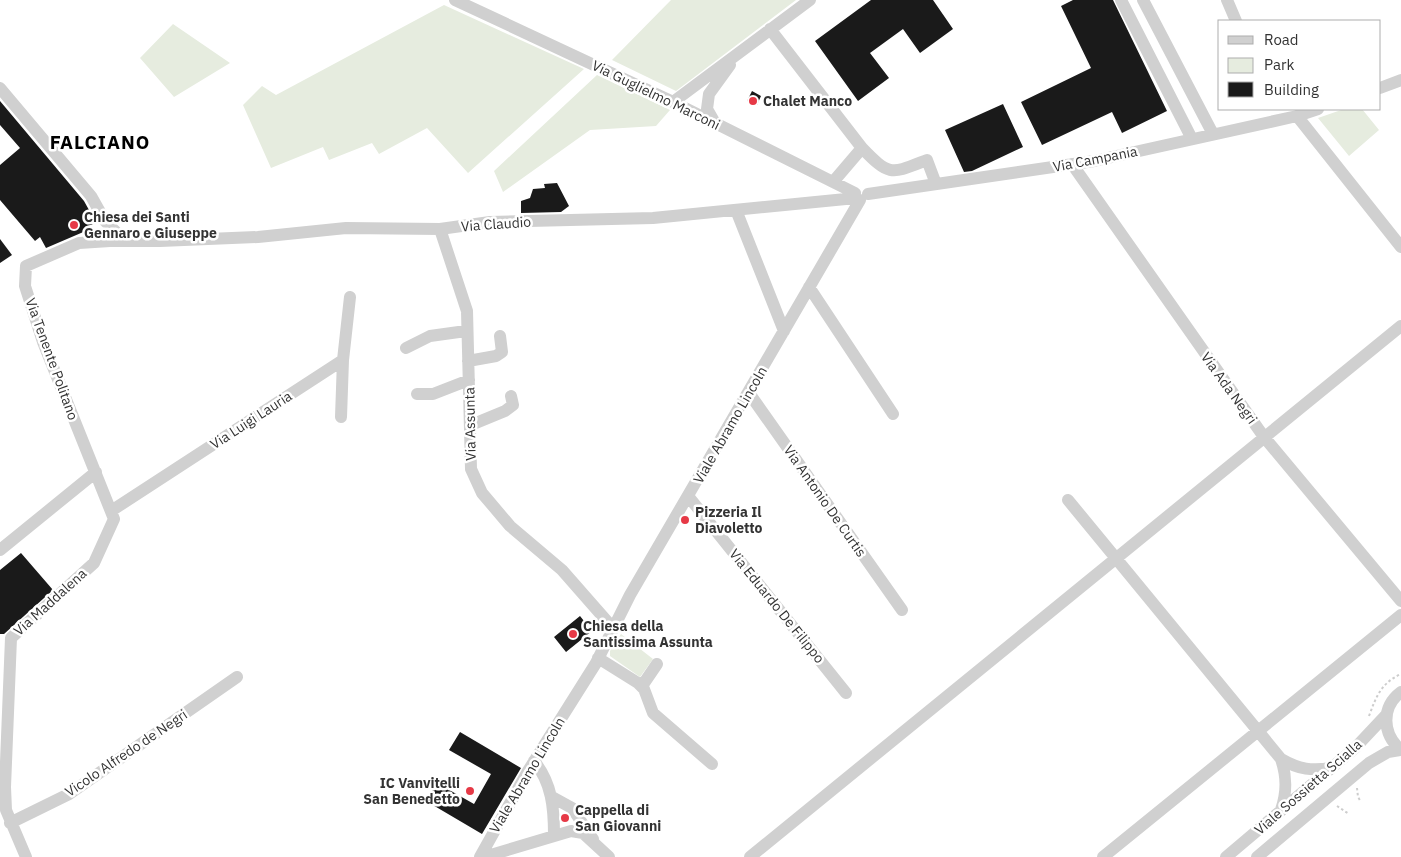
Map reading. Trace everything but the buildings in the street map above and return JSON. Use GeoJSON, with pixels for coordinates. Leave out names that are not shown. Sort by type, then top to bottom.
{"type":"FeatureCollection","features":[{"type":"Feature","properties":{"kind":"street","name":"Via Guglielmo Marconi"},"geometry":{"type":"LineString","coordinates":[[455,0],[672,102],[860,196]]}},
{"type":"Feature","properties":{"kind":"street"},"geometry":{"type":"LineString","coordinates":[[672,102],[810,0]]}},
{"type":"Feature","properties":{"kind":"street"},"geometry":{"type":"LineString","coordinates":[[1121,0],[1192,139]]}},
{"type":"Feature","properties":{"kind":"street"},"geometry":{"type":"LineString","coordinates":[[1143,0],[1213,134]]}},
{"type":"Feature","properties":{"kind":"street"},"geometry":{"type":"LineString","coordinates":[[1227,0],[1236,20]]}},
{"type":"Feature","properties":{"kind":"street"},"geometry":{"type":"LineString","coordinates":[[770,29],[862,148],[878,165],[888,171],[898,171],[927,160],[936,184]]}},
{"type":"Feature","properties":{"kind":"street"},"geometry":{"type":"LineString","coordinates":[[715,123],[707,109],[709,94],[743,49]]}},
{"type":"Feature","properties":{"kind":"street"},"geometry":{"type":"LineString","coordinates":[[1381,88],[1401,80]]}},
{"type":"Feature","properties":{"kind":"street"},"geometry":{"type":"LineString","coordinates":[[0,88],[91,196],[105,221],[117,233],[136,240]]}},
{"type":"Feature","properties":{"kind":"street","name":"Via Campania"},"geometry":{"type":"LineString","coordinates":[[860,196],[1072,164],[1213,134],[1279,114],[1297,116],[1315,110]]}},
{"type":"Feature","properties":{"kind":"street"},"geometry":{"type":"LineString","coordinates":[[1297,116],[1401,247]]}},
{"type":"Feature","properties":{"kind":"street"},"geometry":{"type":"LineString","coordinates":[[833,182],[862,148]]}},
{"type":"Feature","properties":{"kind":"street","name":"Via Ada Negri"},"geometry":{"type":"LineString","coordinates":[[1072,164],[1264,436],[1401,601]]}},
{"type":"Feature","properties":{"kind":"street","name":"Via Claudio"},"geometry":{"type":"LineString","coordinates":[[136,240],[160,241],[258,237],[346,228],[440,229],[490,222],[654,218],[860,196]]}},
{"type":"Feature","properties":{"kind":"street","name":"Viale Abramo Lincoln"},"geometry":{"type":"LineString","coordinates":[[480,857],[534,761],[598,658],[612,627],[810,288],[860,196]]}},
{"type":"Feature","properties":{"kind":"street"},"geometry":{"type":"LineString","coordinates":[[736,210],[784,331]]}},
{"type":"Feature","properties":{"kind":"street"},"geometry":{"type":"LineString","coordinates":[[79,243],[97,233],[105,221]]}},
{"type":"Feature","properties":{"kind":"street","name":"Via Assunta"},"geometry":{"type":"LineString","coordinates":[[440,229],[467,312],[466,330],[472,469],[482,493],[528,544],[562,570],[612,627]]}},
{"type":"Feature","properties":{"kind":"street","name":"Via Tenente Politano"},"geometry":{"type":"LineString","coordinates":[[96,472],[43,342],[26,286],[26,266],[79,243],[136,240]]}},
{"type":"Feature","properties":{"kind":"street"},"geometry":{"type":"LineString","coordinates":[[810,288],[893,414]]}},
{"type":"Feature","properties":{"kind":"street"},"geometry":{"type":"LineString","coordinates":[[341,417],[343,360],[350,297]]}},
{"type":"Feature","properties":{"kind":"street"},"geometry":{"type":"LineString","coordinates":[[750,857],[1401,326]]}},
{"type":"Feature","properties":{"kind":"street"},"geometry":{"type":"LineString","coordinates":[[406,348],[430,336],[466,330]]}},
{"type":"Feature","properties":{"kind":"street"},"geometry":{"type":"LineString","coordinates":[[468,361],[496,356],[502,352],[500,336]]}},
{"type":"Feature","properties":{"kind":"street","name":"Via Luigi Lauria"},"geometry":{"type":"LineString","coordinates":[[111,511],[343,360]]}},
{"type":"Feature","properties":{"kind":"street"},"geometry":{"type":"LineString","coordinates":[[417,394],[433,394],[469,380]]}},
{"type":"Feature","properties":{"kind":"street","name":"Via Antonio De Curtis"},"geometry":{"type":"LineString","coordinates":[[749,393],[902,610]]}},
{"type":"Feature","properties":{"kind":"street"},"geometry":{"type":"LineString","coordinates":[[471,425],[505,411],[513,405],[511,396]]}},
{"type":"Feature","properties":{"kind":"street"},"geometry":{"type":"LineString","coordinates":[[0,550],[96,472],[111,511]]}},
{"type":"Feature","properties":{"kind":"street","name":"Via Eduardo De Filippo"},"geometry":{"type":"LineString","coordinates":[[688,496],[846,693]]}},
{"type":"Feature","properties":{"kind":"street"},"geometry":{"type":"LineString","coordinates":[[1068,500],[1281,759],[1302,769],[1320,770],[1333,767]]}},
{"type":"Feature","properties":{"kind":"street","name":"Via Maddalena"},"geometry":{"type":"LineString","coordinates":[[26,857],[6,810],[5,639],[94,563],[114,519],[111,511]]}},
{"type":"Feature","properties":{"kind":"street"},"geometry":{"type":"LineString","coordinates":[[1103,857],[1401,615]]}},
{"type":"Feature","properties":{"kind":"street"},"geometry":{"type":"LineString","coordinates":[[598,658],[642,686],[653,713],[712,764]]}},
{"type":"Feature","properties":{"kind":"street"},"geometry":{"type":"LineString","coordinates":[[642,686],[657,664]]}},
{"type":"Feature","properties":{"kind":"street","name":"Vicolo Alfredo de Negri"},"geometry":{"type":"LineString","coordinates":[[10,823],[69,794],[237,677]]}},
{"type":"Feature","properties":{"kind":"street","name":"Viale Sossietta Scialla"},"geometry":{"type":"LineString","coordinates":[[1226,857],[1365,738],[1386,715],[1392,701],[1401,692]]}},
{"type":"Feature","properties":{"kind":"street","name":"Viale Sossietta Scialla"},"geometry":{"type":"LineString","coordinates":[[1257,857],[1377,757],[1401,750],[1389,734],[1386,715]]}},
{"type":"Feature","properties":{"kind":"street"},"geometry":{"type":"LineString","coordinates":[[1281,759],[1286,781],[1285,798],[1281,810]]}},
{"type":"Feature","properties":{"kind":"street"},"geometry":{"type":"LineString","coordinates":[[534,761],[544,773],[552,797],[554,835]]}},
{"type":"Feature","properties":{"kind":"street"},"geometry":{"type":"LineString","coordinates":[[552,797],[572,808],[597,845]]}},
{"type":"Feature","properties":{"kind":"street"},"geometry":{"type":"LineString","coordinates":[[484,857],[571,831],[583,833],[608,857]]}},
{"type":"Feature","properties":{"kind":"path"},"geometry":{"type":"LineString","coordinates":[[1368,717],[1381,688],[1389,680],[1401,674]]}},
{"type":"Feature","properties":{"kind":"green space"},"geometry":{"type":"Polygon","coordinates":[[[671,0],[796,0],[676,91],[612,60],[671,0]]]}},
{"type":"Feature","properties":{"kind":"green space"},"geometry":{"type":"Polygon","coordinates":[[[444,5],[584,69],[468,173],[427,128],[379,154],[372,143],[329,160],[323,147],[271,168],[243,105],[262,86],[276,95],[444,5]]]}},
{"type":"Feature","properties":{"kind":"green space"},"geometry":{"type":"Polygon","coordinates":[[[173,24],[230,63],[174,97],[140,58],[173,24]]]}},
{"type":"Feature","properties":{"kind":"green space"},"geometry":{"type":"Polygon","coordinates":[[[597,75],[670,110],[656,126],[590,130],[503,192],[494,171],[597,75]]]}},
{"type":"Feature","properties":{"kind":"green space"},"geometry":{"type":"Polygon","coordinates":[[[1341,110],[1363,110],[1379,130],[1349,156],[1318,118],[1341,110]]]}},
{"type":"Feature","properties":{"kind":"green space"},"geometry":{"type":"Polygon","coordinates":[[[621,634],[653,659],[640,677],[610,656],[610,651],[621,634]]]}},
{"type":"Feature","properties":{"kind":"place","name":"Chalet Manco"},"geometry":{"type":"Point","coordinates":[753,101]}},
{"type":"Feature","properties":{"kind":"place","name":"Chiesa dei Santi Gennaro e Giuseppe"},"geometry":{"type":"Point","coordinates":[74,225]}},
{"type":"Feature","properties":{"kind":"place","name":"Pizzeria Il Diavoletto"},"geometry":{"type":"Point","coordinates":[685,520]}},
{"type":"Feature","properties":{"kind":"place","name":"Chiesa della Santissima Assunta"},"geometry":{"type":"Point","coordinates":[573,634]}},
{"type":"Feature","properties":{"kind":"place","name":"IC Vanvitelli San Benedetto"},"geometry":{"type":"Point","coordinates":[470,791]}},
{"type":"Feature","properties":{"kind":"place","name":"Cappella di San Giovanni"},"geometry":{"type":"Point","coordinates":[565,818]}},
{"type":"Feature","properties":{"kind":"district","name":"FALCIANO"},"geometry":{"type":"Point","coordinates":[100,142]}}]}
